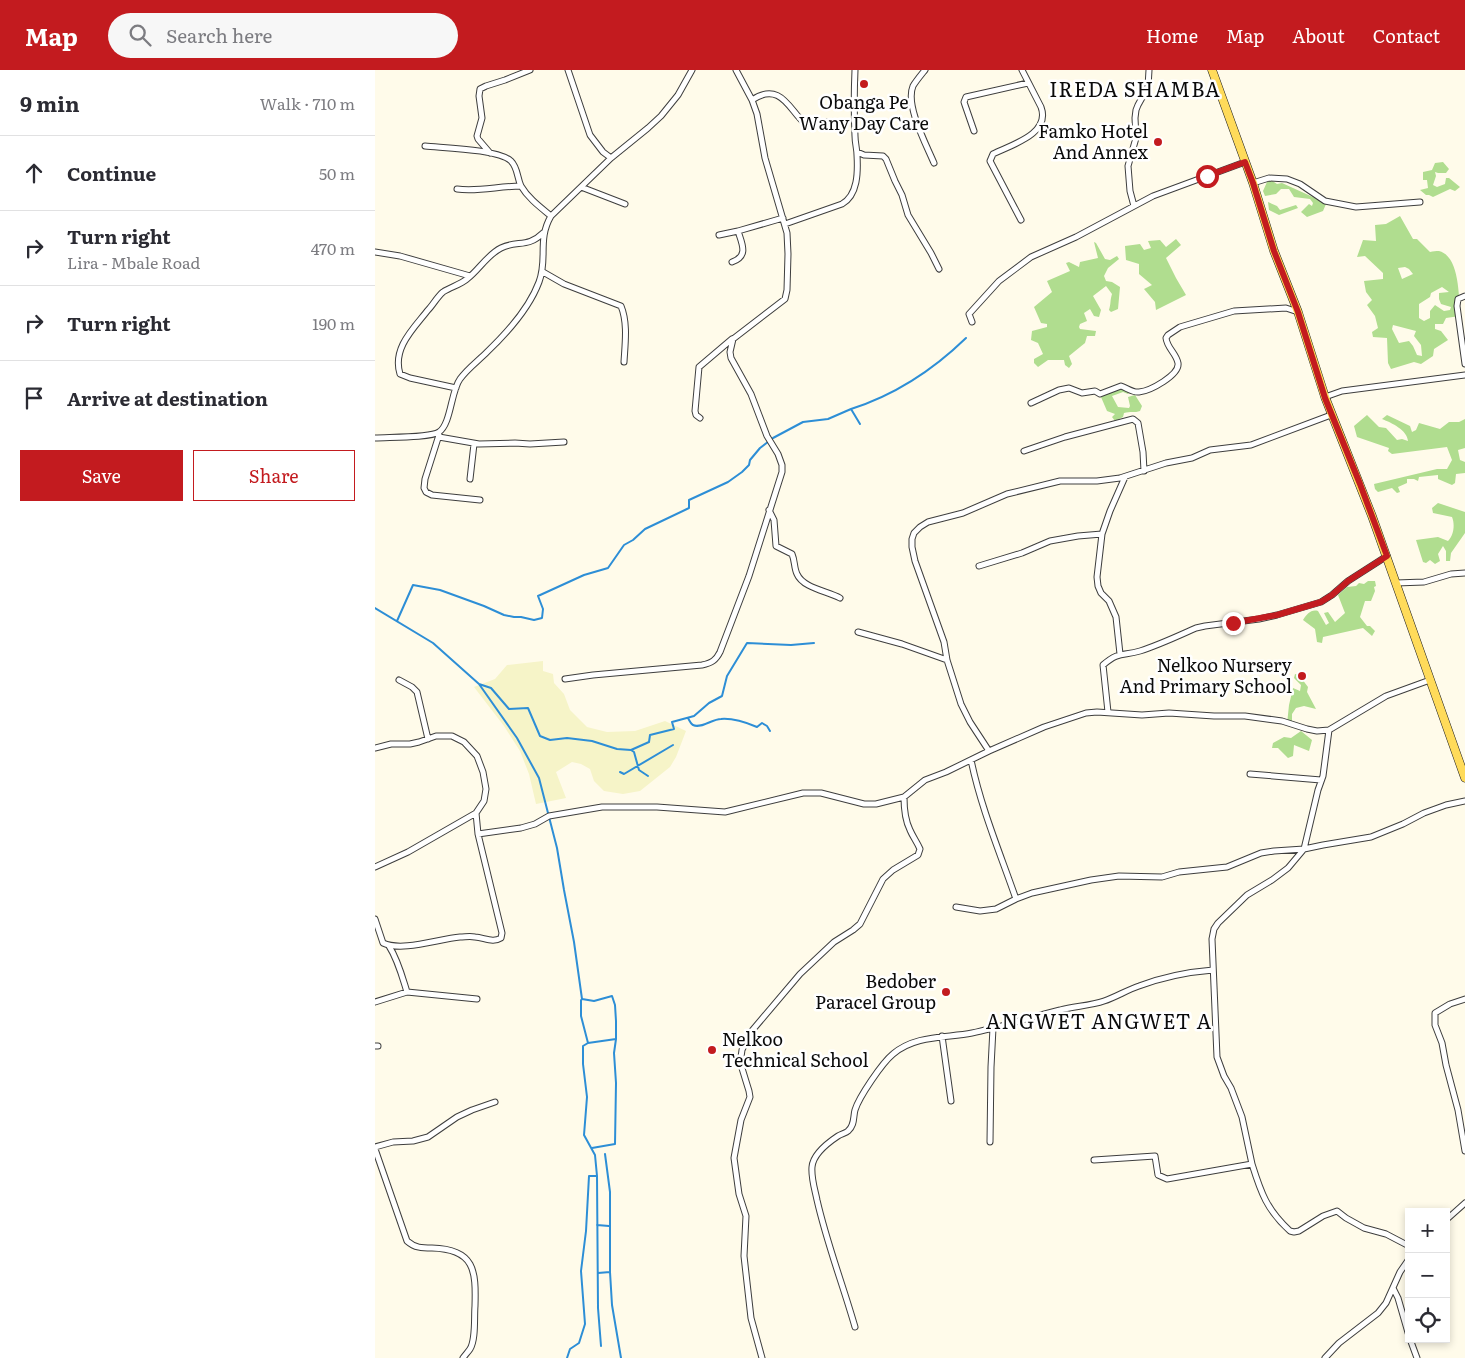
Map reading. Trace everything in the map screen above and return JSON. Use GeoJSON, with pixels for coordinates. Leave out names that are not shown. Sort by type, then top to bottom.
{"type":"FeatureCollection","features":[{"type":"Feature","properties":{"kind":"main road"},"geometry":{"type":"LineString","coordinates":[[1212,70],[1253,183],[1274,251],[1298,312],[1331,415],[1387,556],[1465,778]]}},
{"type":"Feature","properties":{"kind":"street"},"geometry":{"type":"LineString","coordinates":[[490,153],[478,140],[477,136],[482,118],[480,89],[530,70]]}},
{"type":"Feature","properties":{"kind":"street"},"geometry":{"type":"LineString","coordinates":[[568,70],[591,135],[603,152],[611,158]]}},
{"type":"Feature","properties":{"kind":"street"},"geometry":{"type":"LineString","coordinates":[[480,500],[432,495],[423,488],[439,434],[447,419],[456,388],[461,378],[500,339],[524,310],[534,293],[543,272],[543,233],[551,216],[611,158],[661,116],[678,94],[692,70]]}},
{"type":"Feature","properties":{"kind":"street"},"geometry":{"type":"LineString","coordinates":[[700,418],[696,415],[695,411],[699,367],[786,297],[788,254],[784,221],[765,158],[752,100],[736,70]]}},
{"type":"Feature","properties":{"kind":"street"},"geometry":{"type":"LineString","coordinates":[[719,235],[825,210],[848,200],[856,179],[855,70]]}},
{"type":"Feature","properties":{"kind":"street"},"geometry":{"type":"LineString","coordinates":[[925,70],[913,88],[911,98],[915,120],[934,163]]}},
{"type":"Feature","properties":{"kind":"street"},"geometry":{"type":"LineString","coordinates":[[1021,220],[990,162],[993,154],[1032,135],[1041,124],[1043,113],[1022,70]]}},
{"type":"Feature","properties":{"kind":"street"},"geometry":{"type":"LineString","coordinates":[[1134,206],[1130,191],[1128,166],[1136,138],[1136,110],[1148,87],[1149,70]]}},
{"type":"Feature","properties":{"kind":"street"},"geometry":{"type":"LineString","coordinates":[[974,131],[964,102],[966,96],[1028,83]]}},
{"type":"Feature","properties":{"kind":"street"},"geometry":{"type":"LineString","coordinates":[[752,100],[762,95],[778,96],[792,107],[799,117],[808,124],[813,125],[827,122]]}},
{"type":"Feature","properties":{"kind":"street"},"geometry":{"type":"LineString","coordinates":[[425,146],[490,153],[510,160],[515,166],[521,186],[537,205],[551,216]]}},
{"type":"Feature","properties":{"kind":"street"},"geometry":{"type":"LineString","coordinates":[[857,152],[864,155],[882,156],[886,159],[903,195],[908,215],[939,269]]}},
{"type":"Feature","properties":{"kind":"street"},"geometry":{"type":"LineString","coordinates":[[972,322],[969,314],[975,306],[999,281],[1025,261],[1153,196],[1245,162]]}},
{"type":"Feature","properties":{"kind":"street"},"geometry":{"type":"LineString","coordinates":[[1253,183],[1269,178],[1287,179],[1300,184],[1325,201],[1356,207],[1420,202]]}},
{"type":"Feature","properties":{"kind":"street"},"geometry":{"type":"LineString","coordinates":[[457,189],[475,190],[521,186]]}},
{"type":"Feature","properties":{"kind":"street"},"geometry":{"type":"LineString","coordinates":[[581,187],[625,204]]}},
{"type":"Feature","properties":{"kind":"street"},"geometry":{"type":"LineString","coordinates":[[732,262],[739,260],[743,254],[738,231]]}},
{"type":"Feature","properties":{"kind":"street"},"geometry":{"type":"LineString","coordinates":[[456,388],[400,374],[398,364],[402,344],[441,294],[466,280],[490,255],[508,246],[531,242],[543,233]]}},
{"type":"Feature","properties":{"kind":"street"},"geometry":{"type":"LineString","coordinates":[[375,252],[400,256],[470,276]]}},
{"type":"Feature","properties":{"kind":"street"},"geometry":{"type":"LineString","coordinates":[[543,272],[564,284],[621,306],[625,326],[624,362]]}},
{"type":"Feature","properties":{"kind":"street"},"geometry":{"type":"LineString","coordinates":[[1465,296],[1458,299],[1457,306],[1465,364]]}},
{"type":"Feature","properties":{"kind":"street"},"geometry":{"type":"LineString","coordinates":[[1031,402],[1059,390],[1069,388],[1082,393],[1095,391],[1099,394],[1121,386],[1137,392],[1153,388],[1177,368],[1177,360],[1167,345],[1166,338],[1180,327],[1237,310],[1286,308],[1298,312]]}},
{"type":"Feature","properties":{"kind":"street"},"geometry":{"type":"LineString","coordinates":[[565,679],[709,664],[716,660],[721,652],[749,576],[782,472],[782,465],[778,454],[765,431],[751,394],[731,358],[730,352],[733,339]]}},
{"type":"Feature","properties":{"kind":"street"},"geometry":{"type":"LineString","coordinates":[[1325,398],[1342,391],[1465,376]]}},
{"type":"Feature","properties":{"kind":"street"},"geometry":{"type":"LineString","coordinates":[[989,751],[966,715],[955,687],[944,642],[919,574],[912,550],[913,536],[920,526],[928,522],[963,513],[1024,488],[1060,480],[1097,481],[1125,477],[1166,462],[1192,458],[1210,450],[1251,445],[1331,415]]}},
{"type":"Feature","properties":{"kind":"street"},"geometry":{"type":"LineString","coordinates":[[1024,451],[1051,441],[1133,419],[1138,422],[1144,471]]}},
{"type":"Feature","properties":{"kind":"street"},"geometry":{"type":"LineString","coordinates":[[375,438],[439,434],[474,444],[564,442]]}},
{"type":"Feature","properties":{"kind":"street"},"geometry":{"type":"LineString","coordinates":[[470,479],[474,444]]}},
{"type":"Feature","properties":{"kind":"street"},"geometry":{"type":"LineString","coordinates":[[1120,654],[1116,617],[1109,601],[1101,593],[1097,577],[1102,534],[1125,477]]}},
{"type":"Feature","properties":{"kind":"street"},"geometry":{"type":"LineString","coordinates":[[769,510],[775,524],[774,537],[776,546],[792,554],[800,579],[808,585],[840,598]]}},
{"type":"Feature","properties":{"kind":"street"},"geometry":{"type":"LineString","coordinates":[[979,566],[1022,553],[1051,541],[1102,534]]}},
{"type":"Feature","properties":{"kind":"street"},"geometry":{"type":"LineString","coordinates":[[1108,712],[1103,665],[1114,657],[1120,654],[1139,652],[1196,628],[1259,619],[1321,602],[1348,581],[1387,556]]}},
{"type":"Feature","properties":{"kind":"street"},"geometry":{"type":"LineString","coordinates":[[1396,583],[1424,582],[1451,574],[1465,573]]}},
{"type":"Feature","properties":{"kind":"street"},"geometry":{"type":"LineString","coordinates":[[857,632],[902,644],[947,660]]}},
{"type":"Feature","properties":{"kind":"street"},"geometry":{"type":"LineString","coordinates":[[399,680],[417,692],[428,739]]}},
{"type":"Feature","properties":{"kind":"street"},"geometry":{"type":"LineString","coordinates":[[478,834],[521,828],[535,824],[549,816],[602,807],[649,807],[725,812],[803,793],[821,793],[864,804],[876,804],[904,797],[925,780],[1044,727],[1086,713],[1252,716],[1282,721],[1317,731],[1329,730],[1386,696],[1430,680]]}},
{"type":"Feature","properties":{"kind":"street"},"geometry":{"type":"LineString","coordinates":[[1329,730],[1325,761],[1304,849],[1288,868],[1272,880],[1247,894],[1214,929],[1212,938],[1217,1057],[1242,1117],[1252,1164],[1261,1192],[1268,1206],[1290,1231],[1299,1231],[1323,1216],[1337,1211],[1364,1228],[1387,1234],[1405,1244]]}},
{"type":"Feature","properties":{"kind":"street"},"geometry":{"type":"LineString","coordinates":[[375,748],[391,744],[410,744],[443,735],[452,736],[464,742],[477,756],[483,772],[486,789],[484,801],[476,813],[408,852],[375,866]]}},
{"type":"Feature","properties":{"kind":"street"},"geometry":{"type":"LineString","coordinates":[[971,760],[985,809],[1016,899]]}},
{"type":"Feature","properties":{"kind":"street"},"geometry":{"type":"LineString","coordinates":[[1250,774],[1321,780]]}},
{"type":"Feature","properties":{"kind":"street"},"geometry":{"type":"LineString","coordinates":[[763,1358],[751,1318],[744,1256],[746,1216],[739,1194],[734,1158],[741,1120],[750,1097],[741,1065],[742,1050],[750,1033],[799,974],[827,948],[859,924],[883,879],[893,870],[918,855],[920,848],[910,832],[904,810],[904,797]]}},
{"type":"Feature","properties":{"kind":"street"},"geometry":{"type":"LineString","coordinates":[[956,908],[980,911],[996,909],[1016,899],[1091,880],[1119,876],[1162,877],[1179,872],[1227,867],[1274,851],[1304,849],[1371,837],[1446,805],[1465,801]]}},
{"type":"Feature","properties":{"kind":"street"},"geometry":{"type":"LineString","coordinates":[[375,919],[383,944],[389,946],[412,945],[458,937],[476,937],[494,941],[501,938],[502,933],[478,834],[476,813]]}},
{"type":"Feature","properties":{"kind":"street"},"geometry":{"type":"LineString","coordinates":[[389,946],[399,966],[407,992]]}},
{"type":"Feature","properties":{"kind":"street"},"geometry":{"type":"LineString","coordinates":[[855,1327],[850,1305],[839,1277],[822,1221],[812,1167],[816,1156],[829,1143],[849,1131],[853,1124],[855,1110],[872,1078],[894,1053],[909,1045],[927,1039],[993,1028],[1104,1001],[1139,986],[1166,978],[1213,970]]}},
{"type":"Feature","properties":{"kind":"street"},"geometry":{"type":"LineString","coordinates":[[375,1002],[407,992],[477,999]]}},
{"type":"Feature","properties":{"kind":"street"},"geometry":{"type":"LineString","coordinates":[[1465,1000],[1444,1008],[1435,1014],[1434,1018],[1458,1110],[1465,1151]]}},
{"type":"Feature","properties":{"kind":"street"},"geometry":{"type":"LineString","coordinates":[[990,1142],[993,1028]]}},
{"type":"Feature","properties":{"kind":"street"},"geometry":{"type":"LineString","coordinates":[[942,1036],[951,1101]]}},
{"type":"Feature","properties":{"kind":"street"},"geometry":{"type":"LineString","coordinates":[[463,1358],[471,1348],[473,1338],[474,1271],[470,1263],[457,1252],[445,1249],[415,1247],[407,1241],[375,1148],[393,1142],[413,1141],[428,1137],[457,1117],[495,1102]]}},
{"type":"Feature","properties":{"kind":"street"},"geometry":{"type":"LineString","coordinates":[[1094,1160],[1155,1156],[1158,1175],[1167,1179],[1252,1164]]}},
{"type":"Feature","properties":{"kind":"street"},"geometry":{"type":"LineString","coordinates":[[1450,1216],[1465,1203]]}},
{"type":"Feature","properties":{"kind":"street"},"geometry":{"type":"LineString","coordinates":[[1325,1358],[1339,1343],[1378,1313],[1386,1303],[1405,1265]]}},
{"type":"Feature","properties":{"kind":"street"},"geometry":{"type":"LineString","coordinates":[[1393,1288],[1398,1298],[1405,1323]]}},
{"type":"Feature","properties":{"kind":"street"},"geometry":{"type":"LineString","coordinates":[[1411,1343],[1417,1358]]}},
{"type":"Feature","properties":{"kind":"shaded area"},"geometry":{"type":"Polygon","coordinates":[[[543,661],[543,671],[553,674],[554,683],[564,694],[570,710],[587,727],[607,732],[635,731],[665,721],[686,731],[670,767],[640,791],[623,794],[604,791],[594,781],[590,769],[572,762],[556,772],[566,798],[536,804],[529,774],[520,751],[504,726],[474,687],[495,679],[507,665],[543,661]]]}},
{"type":"Feature","properties":{"kind":"green space"},"geometry":{"type":"Polygon","coordinates":[[[1443,162],[1449,169],[1446,173],[1435,172],[1436,176],[1433,185],[1437,187],[1445,184],[1446,178],[1449,178],[1460,187],[1455,191],[1450,189],[1433,197],[1426,195],[1420,190],[1428,188],[1427,180],[1423,180],[1423,172],[1432,170],[1435,163],[1443,162]]]}},
{"type":"Feature","properties":{"kind":"green space"},"geometry":{"type":"Polygon","coordinates":[[[1271,180],[1277,184],[1282,183],[1326,204],[1323,211],[1307,217],[1301,212],[1309,204],[1312,206],[1313,203],[1310,199],[1294,197],[1289,189],[1281,189],[1276,194],[1265,196],[1263,191],[1267,182],[1271,180]]]}},
{"type":"Feature","properties":{"kind":"green space"},"geometry":{"type":"Polygon","coordinates":[[[1268,202],[1277,206],[1280,210],[1296,205],[1298,208],[1279,215],[1269,210],[1268,202]]]}},
{"type":"Feature","properties":{"kind":"green space"},"geometry":{"type":"Polygon","coordinates":[[[1400,216],[1413,239],[1417,239],[1430,252],[1439,251],[1451,261],[1457,279],[1460,316],[1446,318],[1443,324],[1435,324],[1435,329],[1441,331],[1448,340],[1434,349],[1433,356],[1421,364],[1414,362],[1391,369],[1388,363],[1387,338],[1373,337],[1372,332],[1378,328],[1375,316],[1367,305],[1372,300],[1366,292],[1364,281],[1383,279],[1383,273],[1365,256],[1357,257],[1363,240],[1376,241],[1375,225],[1386,224],[1400,216]],[[1405,267],[1398,268],[1402,279],[1413,274],[1405,267]],[[1442,287],[1431,293],[1430,297],[1419,304],[1419,318],[1424,321],[1430,318],[1430,311],[1435,305],[1444,311],[1450,310],[1451,307],[1441,304],[1439,293],[1449,292],[1442,287]],[[1393,325],[1392,329],[1399,343],[1409,341],[1417,355],[1422,356],[1421,345],[1414,336],[1416,331],[1393,325]]]}},
{"type":"Feature","properties":{"kind":"green space"},"geometry":{"type":"Polygon","coordinates":[[[1176,239],[1181,245],[1166,258],[1186,295],[1156,310],[1155,302],[1144,289],[1152,285],[1139,274],[1139,264],[1126,260],[1125,246],[1140,244],[1144,250],[1151,248],[1148,241],[1160,240],[1166,247],[1176,239]]]}},
{"type":"Feature","properties":{"kind":"green space"},"geometry":{"type":"Polygon","coordinates":[[[1094,242],[1105,259],[1110,260],[1117,256],[1119,259],[1108,268],[1104,276],[1106,281],[1120,287],[1118,309],[1111,312],[1109,310],[1112,294],[1106,286],[1093,296],[1101,310],[1099,317],[1094,316],[1090,309],[1084,313],[1087,321],[1080,324],[1079,327],[1080,329],[1096,331],[1095,336],[1087,336],[1085,343],[1069,356],[1072,364],[1069,368],[1065,365],[1064,360],[1048,360],[1038,367],[1034,363],[1034,359],[1043,354],[1038,343],[1031,340],[1032,331],[1047,327],[1047,324],[1041,323],[1034,307],[1052,292],[1047,281],[1070,271],[1066,263],[1069,262],[1079,267],[1080,262],[1098,258],[1094,242]]]}},
{"type":"Feature","properties":{"kind":"green space"},"geometry":{"type":"Polygon","coordinates":[[[1122,387],[1130,391],[1128,394],[1123,392],[1112,396],[1118,407],[1129,408],[1128,397],[1135,395],[1142,406],[1140,411],[1124,413],[1123,417],[1115,421],[1112,417],[1115,414],[1107,411],[1101,397],[1122,387]]]}},
{"type":"Feature","properties":{"kind":"green space"},"geometry":{"type":"Polygon","coordinates":[[[1367,415],[1379,427],[1386,428],[1397,440],[1408,441],[1402,430],[1382,419],[1387,415],[1410,426],[1412,432],[1416,430],[1419,423],[1440,429],[1449,422],[1459,422],[1465,419],[1465,448],[1458,450],[1460,460],[1465,462],[1465,473],[1456,474],[1455,483],[1452,485],[1438,479],[1438,475],[1419,477],[1418,481],[1407,479],[1407,483],[1398,487],[1400,492],[1397,493],[1392,488],[1378,492],[1374,484],[1437,469],[1447,469],[1452,460],[1447,447],[1392,454],[1388,451],[1389,448],[1357,437],[1354,426],[1367,415]]]}},
{"type":"Feature","properties":{"kind":"green space"},"geometry":{"type":"Polygon","coordinates":[[[1438,503],[1465,512],[1465,533],[1451,553],[1450,561],[1446,561],[1446,551],[1443,546],[1438,554],[1440,561],[1435,564],[1430,560],[1426,563],[1423,562],[1416,540],[1438,537],[1448,541],[1452,536],[1452,517],[1433,513],[1432,508],[1438,503]]]}},
{"type":"Feature","properties":{"kind":"green space"},"geometry":{"type":"Polygon","coordinates":[[[1368,581],[1375,581],[1375,591],[1371,601],[1365,601],[1360,617],[1367,626],[1370,626],[1375,631],[1372,636],[1363,628],[1323,637],[1322,643],[1317,642],[1315,629],[1303,620],[1306,616],[1311,611],[1318,611],[1326,625],[1329,623],[1324,613],[1328,612],[1335,622],[1345,613],[1338,595],[1347,587],[1356,586],[1359,583],[1364,584],[1368,581]]]}},
{"type":"Feature","properties":{"kind":"green space"},"geometry":{"type":"Polygon","coordinates":[[[1295,674],[1299,675],[1308,687],[1307,692],[1316,709],[1304,706],[1296,708],[1292,714],[1292,721],[1298,723],[1292,727],[1287,724],[1289,705],[1293,688],[1300,691],[1301,685],[1294,678],[1295,674]]]}},
{"type":"Feature","properties":{"kind":"green space"},"geometry":{"type":"Polygon","coordinates":[[[1301,731],[1312,740],[1309,751],[1294,745],[1293,756],[1288,758],[1278,748],[1272,748],[1273,743],[1284,737],[1291,738],[1301,731]]]}},
{"type":"Feature","properties":{"kind":"waterway"},"geometry":{"type":"LineString","coordinates":[[851,409],[883,397],[913,380],[940,361],[966,338]]}},
{"type":"Feature","properties":{"kind":"waterway"},"geometry":{"type":"LineString","coordinates":[[397,621],[413,585],[440,590],[504,615],[534,620],[542,618],[543,609],[538,596],[584,575],[608,568],[624,545],[645,529],[689,508],[689,500],[728,482],[742,472],[760,448],[773,438],[803,422],[828,419],[851,409],[860,424]]}},
{"type":"Feature","properties":{"kind":"waterway"},"geometry":{"type":"LineString","coordinates":[[375,608],[433,643],[479,684],[517,738],[539,778],[557,848],[582,999],[594,1001],[612,996],[615,1005],[615,1144],[592,1148]]}},
{"type":"Feature","properties":{"kind":"waterway"},"geometry":{"type":"LineString","coordinates":[[479,684],[491,688],[509,709],[528,708],[540,736],[550,740],[567,738],[592,741],[617,749],[631,750],[649,742],[650,735],[674,729],[672,722],[694,716],[709,703],[722,696],[727,676],[747,643],[791,645],[814,643]]}},
{"type":"Feature","properties":{"kind":"waterway"},"geometry":{"type":"LineString","coordinates":[[688,718],[696,726],[721,719],[730,719],[757,727],[762,723],[770,731]]}},
{"type":"Feature","properties":{"kind":"waterway"},"geometry":{"type":"LineString","coordinates":[[620,772],[624,774],[673,745]]}},
{"type":"Feature","properties":{"kind":"waterway"},"geometry":{"type":"LineString","coordinates":[[631,750],[634,752],[639,770],[648,776]]}},
{"type":"Feature","properties":{"kind":"waterway"},"geometry":{"type":"LineString","coordinates":[[581,1000],[581,1016],[588,1043],[616,1039]]}},
{"type":"Feature","properties":{"kind":"waterway"},"geometry":{"type":"LineString","coordinates":[[588,1043],[583,1046],[587,1097],[584,1135],[595,1155],[597,1176],[598,1308],[601,1346]]}},
{"type":"Feature","properties":{"kind":"waterway"},"geometry":{"type":"LineString","coordinates":[[605,1154],[610,1192],[612,1305],[621,1358]]}},
{"type":"Feature","properties":{"kind":"waterway"},"geometry":{"type":"LineString","coordinates":[[567,1358],[570,1349],[579,1343],[585,1324],[581,1271],[586,1231],[589,1176],[597,1176]]}},
{"type":"Feature","properties":{"kind":"waterway"},"geometry":{"type":"LineString","coordinates":[[597,1225],[609,1226]]}},
{"type":"Feature","properties":{"kind":"waterway"},"geometry":{"type":"LineString","coordinates":[[598,1273],[610,1272]]}},
{"type":"Feature","properties":{"kind":"place","name":"Obanga Pe Wany Day Care"},"geometry":{"type":"Point","coordinates":[864,84]}},
{"type":"Feature","properties":{"kind":"place","name":"Famko Hotel And Annex"},"geometry":{"type":"Point","coordinates":[1158,142]}},
{"type":"Feature","properties":{"kind":"place","name":"Nelkoo Nursery And Primary School"},"geometry":{"type":"Point","coordinates":[1302,676]}},
{"type":"Feature","properties":{"kind":"place","name":"Bedober Paracel Group"},"geometry":{"type":"Point","coordinates":[946,992]}},
{"type":"Feature","properties":{"kind":"place","name":"Nelkoo Technical School"},"geometry":{"type":"Point","coordinates":[712,1050]}},
{"type":"Feature","properties":{"kind":"district","name":"IREDA SHAMBA"},"geometry":{"type":"Point","coordinates":[1135,90]}},
{"type":"Feature","properties":{"kind":"district","name":"ANGWET ANGWET A"},"geometry":{"type":"Point","coordinates":[1099,1022]}},
{"type":"Feature","properties":{"kind":"route"},"geometry":{"type":"LineString","coordinates":[[1207,176],[1245,162],[1274,251],[1298,312],[1331,415],[1387,556],[1357,574],[1326,600],[1277,615],[1233,623]]}}]}
